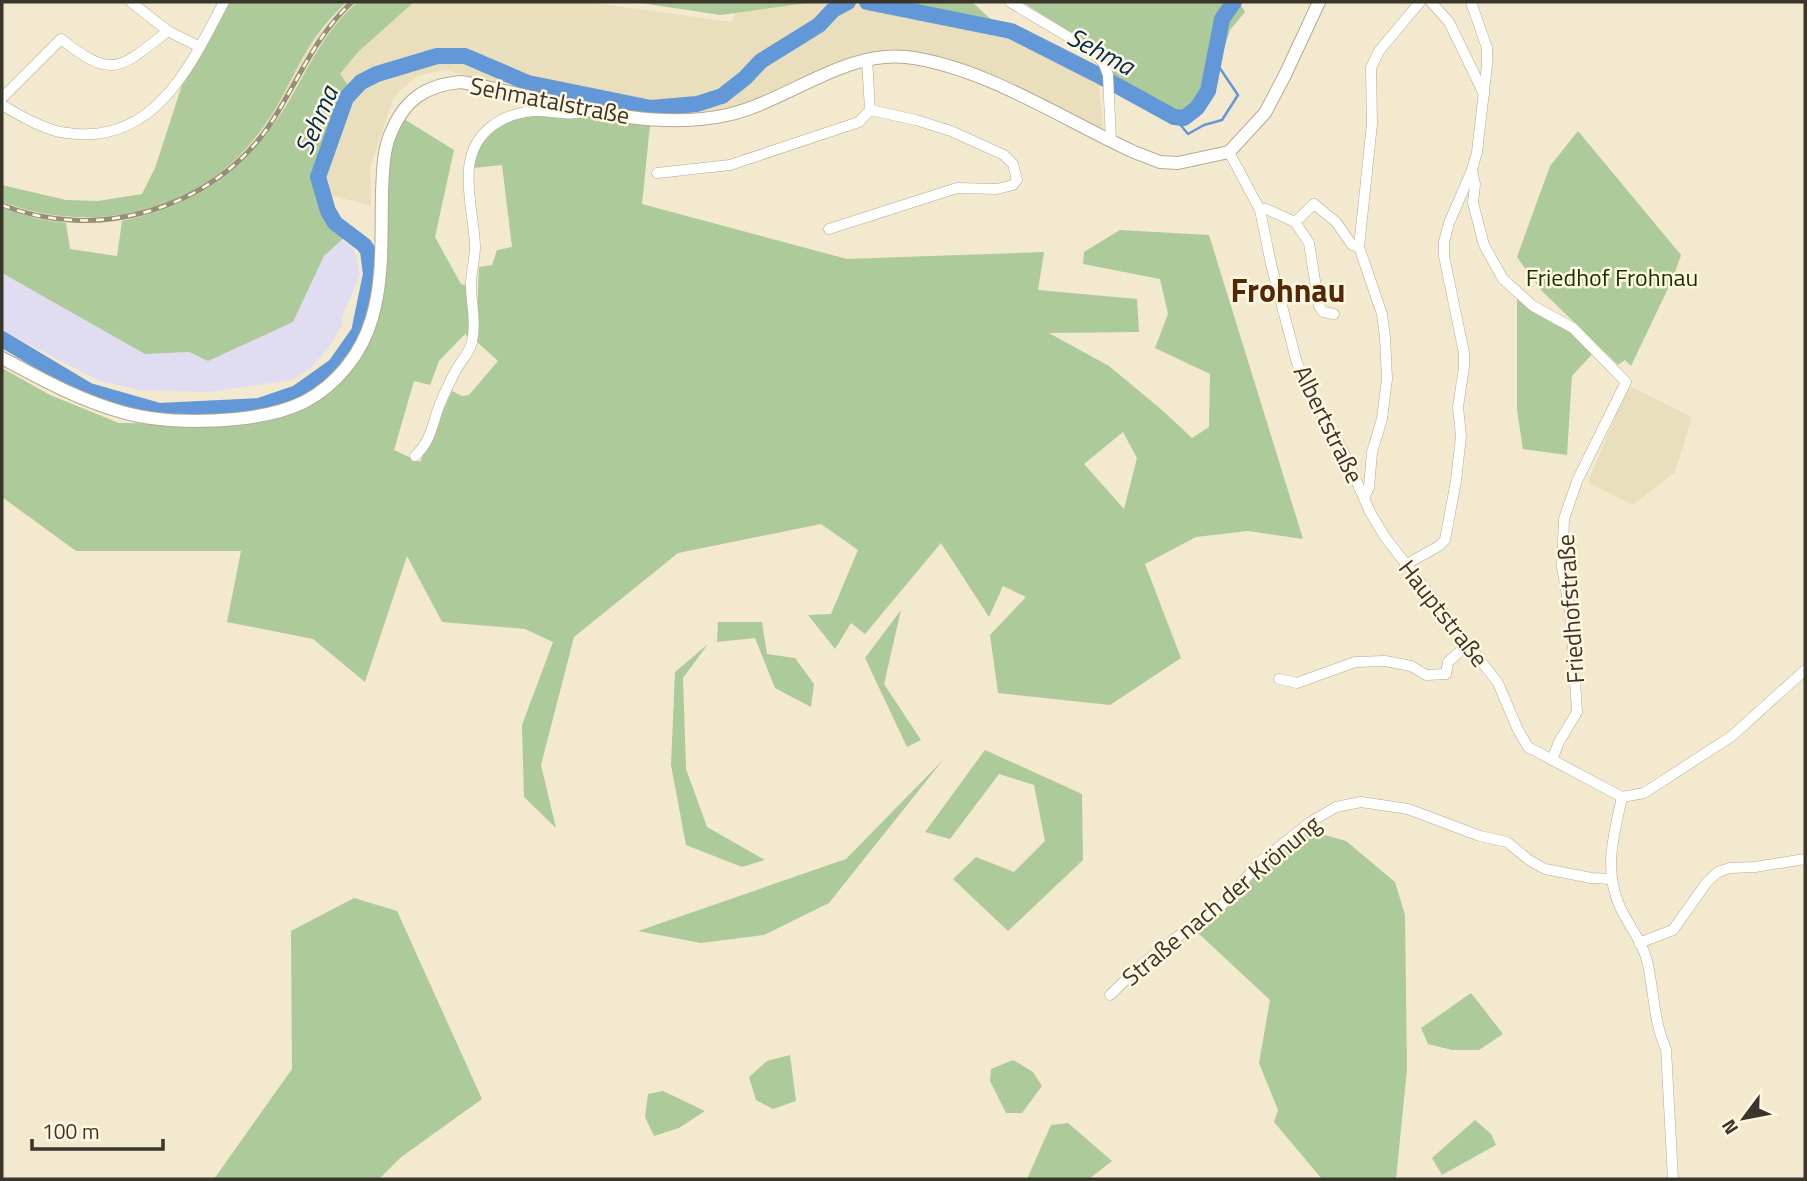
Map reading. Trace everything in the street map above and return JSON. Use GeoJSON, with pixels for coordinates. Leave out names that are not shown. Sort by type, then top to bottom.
{"type":"FeatureCollection","features":[{"type":"Feature","properties":{"kind":"main road"},"geometry":{"type":"LineString","coordinates":[[1229,152],[1265,113],[1319,2]]}},
{"type":"Feature","properties":{"kind":"main road","name":"Sehmatalstraße"},"geometry":{"type":"LineString","coordinates":[[2,358],[79,398],[124,413],[159,419],[223,421],[262,415],[303,402],[336,381],[359,351],[372,319],[381,274],[383,167],[389,136],[404,108],[422,92],[441,83],[461,82],[647,120],[692,120],[727,115],[769,102],[867,59],[905,57],[941,63],[976,75],[1160,162],[1178,163],[1229,152]]}},
{"type":"Feature","properties":{"kind":"street"},"geometry":{"type":"LineString","coordinates":[[131,2],[168,31],[200,47]]}},
{"type":"Feature","properties":{"kind":"street"},"geometry":{"type":"LineString","coordinates":[[2,105],[58,132],[105,134],[116,131],[153,110],[166,98],[200,47],[224,2]]}},
{"type":"Feature","properties":{"kind":"street"},"geometry":{"type":"LineString","coordinates":[[1010,2],[1099,56],[1108,75],[1111,141]]}},
{"type":"Feature","properties":{"kind":"street"},"geometry":{"type":"LineString","coordinates":[[1365,496],[1372,452],[1386,395],[1387,369],[1382,314],[1359,247],[1372,124],[1371,68],[1379,51],[1420,2]]}},
{"type":"Feature","properties":{"kind":"street"},"geometry":{"type":"LineString","coordinates":[[1431,2],[1449,22],[1484,95]]}},
{"type":"Feature","properties":{"kind":"street"},"geometry":{"type":"LineString","coordinates":[[1405,565],[1439,546],[1448,531],[1461,436],[1458,407],[1464,353],[1444,256],[1444,242],[1449,223],[1472,170],[1480,138],[1487,48],[1471,2]]}},
{"type":"Feature","properties":{"kind":"street"},"geometry":{"type":"LineString","coordinates":[[2,98],[61,39],[92,62],[108,66],[136,56],[168,31]]}},
{"type":"Feature","properties":{"kind":"street"},"geometry":{"type":"LineString","coordinates":[[657,173],[730,165],[859,122],[870,110],[867,59]]}},
{"type":"Feature","properties":{"kind":"street"},"geometry":{"type":"LineString","coordinates":[[415,456],[431,434],[438,409],[452,378],[472,345],[475,313],[471,288],[475,247],[468,183],[470,158],[479,139],[493,125],[516,114],[536,111],[579,114],[589,109]]}},
{"type":"Feature","properties":{"kind":"street"},"geometry":{"type":"LineString","coordinates":[[829,229],[957,188],[997,189],[1013,186],[1017,180],[1013,164],[1004,155],[951,131],[870,110]]}},
{"type":"Feature","properties":{"kind":"street","name":"Albertstraße"},"geometry":{"type":"LineString","coordinates":[[1229,152],[1260,210],[1270,264],[1297,363],[1365,496]]}},
{"type":"Feature","properties":{"kind":"street","name":"Friedhofstraße"},"geometry":{"type":"LineString","coordinates":[[1472,170],[1475,184],[1473,203],[1484,246],[1503,279],[1533,306],[1573,328],[1626,382],[1577,481],[1564,519],[1562,567],[1572,618],[1577,712],[1552,760]]}},
{"type":"Feature","properties":{"kind":"street"},"geometry":{"type":"LineString","coordinates":[[1295,222],[1314,204],[1336,222],[1352,245],[1359,247]]}},
{"type":"Feature","properties":{"kind":"street"},"geometry":{"type":"LineString","coordinates":[[1260,210],[1266,209],[1295,222],[1309,243],[1319,306],[1322,312],[1334,314]]}},
{"type":"Feature","properties":{"kind":"street","name":"Hauptstraße"},"geometry":{"type":"LineString","coordinates":[[1365,496],[1380,528],[1405,565],[1498,683],[1528,747],[1622,797]]}},
{"type":"Feature","properties":{"kind":"street"},"geometry":{"type":"LineString","coordinates":[[1279,679],[1297,683],[1356,662],[1385,661],[1411,666],[1426,675],[1446,674],[1448,662],[1467,645]]}},
{"type":"Feature","properties":{"kind":"street"},"geometry":{"type":"LineString","coordinates":[[1673,1179],[1666,1049],[1660,1037],[1648,962],[1619,905],[1612,879],[1610,852],[1622,797],[1644,793],[1732,736],[1805,670]]}},
{"type":"Feature","properties":{"kind":"street","name":"Straße nach der Krönung"},"geometry":{"type":"LineString","coordinates":[[1110,995],[1140,966],[1224,903],[1260,862],[1309,822],[1336,807],[1361,802],[1408,809],[1480,836],[1507,842],[1545,869],[1591,878],[1612,879]]}},
{"type":"Feature","properties":{"kind":"street"},"geometry":{"type":"LineString","coordinates":[[1639,943],[1673,930],[1707,882],[1718,872],[1730,868],[1805,859]]}},
{"type":"Feature","properties":{"kind":"shaded area"},"geometry":{"type":"Polygon","coordinates":[[[346,2],[358,2],[317,49],[271,129],[239,165],[195,196],[151,215],[95,224],[47,221],[2,208],[2,202],[75,219],[94,219],[149,209],[192,190],[234,160],[256,137],[310,45],[346,2]]]}},
{"type":"Feature","properties":{"kind":"shaded area"},"geometry":{"type":"Polygon","coordinates":[[[414,2],[586,2],[732,22],[739,2],[829,2],[844,10],[858,4],[894,10],[1005,36],[1099,83],[1103,129],[960,64],[896,51],[722,112],[664,117],[569,102],[445,70],[417,76],[394,97],[370,167],[371,206],[322,193],[318,177],[340,74],[358,52],[414,2]]]}},
{"type":"Feature","properties":{"kind":"shaded area"},"geometry":{"type":"Polygon","coordinates":[[[341,240],[354,249],[360,275],[342,317],[343,324],[328,349],[309,369],[292,380],[208,392],[140,390],[99,381],[2,330],[2,273],[145,354],[189,352],[208,361],[293,322],[324,256],[341,240]]]}},
{"type":"Feature","properties":{"kind":"shaded area"},"geometry":{"type":"Polygon","coordinates":[[[1632,387],[1692,417],[1675,472],[1633,505],[1588,482],[1626,391],[1632,387]]]}},
{"type":"Feature","properties":{"kind":"green space"},"geometry":{"type":"Polygon","coordinates":[[[229,2],[346,2],[313,41],[270,117],[239,155],[211,179],[180,197],[146,209],[111,216],[75,217],[38,212],[2,202],[2,185],[66,200],[98,201],[142,194],[155,168],[182,85],[229,2]]]}},
{"type":"Feature","properties":{"kind":"green space"},"geometry":{"type":"Polygon","coordinates":[[[358,2],[414,2],[358,52],[340,74],[353,92],[327,148],[318,178],[327,209],[348,234],[324,256],[293,322],[208,361],[189,352],[145,354],[2,273],[2,208],[38,219],[66,223],[70,249],[117,256],[122,221],[177,204],[223,177],[261,141],[329,33],[358,2]]]}},
{"type":"Feature","properties":{"kind":"green space"},"geometry":{"type":"Polygon","coordinates":[[[634,2],[814,2],[721,15],[634,2]]]}},
{"type":"Feature","properties":{"kind":"green space"},"geometry":{"type":"Polygon","coordinates":[[[884,2],[972,2],[1005,36],[945,12],[884,2]]]}},
{"type":"Feature","properties":{"kind":"green space"},"geometry":{"type":"Polygon","coordinates":[[[1022,2],[1239,2],[1245,12],[1230,30],[1210,94],[1199,112],[1192,107],[1175,112],[1110,78],[1111,65],[1106,54],[1022,2]]]}},
{"type":"Feature","properties":{"kind":"green space"},"geometry":{"type":"Polygon","coordinates":[[[591,113],[650,125],[642,204],[847,259],[1044,252],[1038,290],[1137,299],[1139,332],[1049,333],[1109,366],[1192,438],[1209,427],[1210,374],[1155,348],[1168,314],[1160,279],[1083,264],[1084,252],[1120,230],[1209,235],[1303,539],[1248,531],[1196,537],[1145,564],[1181,658],[1110,705],[998,693],[990,635],[1026,597],[1003,586],[989,617],[941,543],[865,634],[851,623],[835,649],[808,615],[831,614],[858,550],[821,524],[678,553],[574,637],[541,765],[556,828],[524,797],[522,725],[553,642],[525,629],[442,622],[407,556],[365,682],[313,639],[227,622],[241,551],[76,551],[2,497],[2,368],[50,395],[119,423],[233,424],[340,383],[376,323],[389,161],[394,136],[404,119],[454,150],[435,237],[461,284],[468,286],[472,315],[468,337],[465,334],[439,361],[430,385],[414,381],[394,450],[420,462],[452,391],[462,396],[469,395],[498,361],[476,341],[479,267],[492,265],[497,250],[512,247],[502,165],[473,168],[480,148],[493,131],[518,118],[591,113]],[[1123,432],[1084,464],[1124,509],[1137,458],[1123,432]]]}},
{"type":"Feature","properties":{"kind":"green space","name":"Friedhof Frohnau"},"geometry":{"type":"Polygon","coordinates":[[[1578,131],[1681,255],[1673,278],[1631,366],[1625,360],[1618,365],[1541,290],[1517,257],[1550,166],[1578,131]]]}},
{"type":"Feature","properties":{"kind":"green space"},"geometry":{"type":"Polygon","coordinates":[[[1517,291],[1596,350],[1572,376],[1567,455],[1523,449],[1517,410],[1517,291]]]}},
{"type":"Feature","properties":{"kind":"green space"},"geometry":{"type":"Polygon","coordinates":[[[901,610],[884,684],[921,740],[907,747],[865,658],[901,610]]]}},
{"type":"Feature","properties":{"kind":"green space"},"geometry":{"type":"Polygon","coordinates":[[[718,622],[762,622],[767,654],[795,658],[814,684],[811,707],[775,688],[755,638],[717,642],[718,622]]]}},
{"type":"Feature","properties":{"kind":"green space"},"geometry":{"type":"Polygon","coordinates":[[[708,644],[683,678],[686,769],[707,827],[765,860],[742,867],[686,845],[671,765],[675,672],[708,644]]]}},
{"type":"Feature","properties":{"kind":"green space"},"geometry":{"type":"Polygon","coordinates":[[[985,750],[1082,794],[1083,860],[1008,931],[953,879],[976,857],[1014,872],[1045,841],[1034,785],[999,774],[950,839],[925,832],[985,750]]]}},
{"type":"Feature","properties":{"kind":"green space"},"geometry":{"type":"Polygon","coordinates":[[[943,760],[829,903],[764,935],[701,943],[638,931],[846,859],[943,760]]]}},
{"type":"Feature","properties":{"kind":"green space"},"geometry":{"type":"Polygon","coordinates":[[[1307,830],[1346,841],[1395,882],[1405,915],[1407,1069],[1396,1179],[1322,1179],[1274,1122],[1278,1110],[1259,1063],[1270,1000],[1198,933],[1219,915],[1263,868],[1307,830]]]}},
{"type":"Feature","properties":{"kind":"green space"},"geometry":{"type":"Polygon","coordinates":[[[354,898],[397,911],[482,1099],[400,1158],[379,1179],[214,1179],[292,1069],[291,931],[354,898]]]}},
{"type":"Feature","properties":{"kind":"green space"},"geometry":{"type":"Polygon","coordinates":[[[1471,993],[1503,1034],[1479,1050],[1452,1050],[1428,1044],[1421,1028],[1471,993]]]}},
{"type":"Feature","properties":{"kind":"green space"},"geometry":{"type":"Polygon","coordinates":[[[790,1055],[796,1101],[773,1109],[756,1100],[749,1077],[767,1061],[790,1055]]]}},
{"type":"Feature","properties":{"kind":"green space"},"geometry":{"type":"Polygon","coordinates":[[[1013,1060],[1033,1072],[1042,1086],[1022,1113],[1006,1113],[990,1081],[991,1069],[1013,1060]]]}},
{"type":"Feature","properties":{"kind":"green space"},"geometry":{"type":"Polygon","coordinates":[[[663,1091],[705,1111],[679,1128],[654,1136],[645,1117],[648,1094],[663,1091]]]}},
{"type":"Feature","properties":{"kind":"green space"},"geometry":{"type":"Polygon","coordinates":[[[1475,1120],[1491,1134],[1496,1145],[1442,1175],[1432,1158],[1475,1120]]]}},
{"type":"Feature","properties":{"kind":"green space"},"geometry":{"type":"Polygon","coordinates":[[[1068,1123],[1112,1161],[1089,1179],[1027,1179],[1051,1125],[1068,1123]]]}},
{"type":"Feature","properties":{"kind":"waterway","name":"Sehma"},"geometry":{"type":"LineString","coordinates":[[2,339],[89,391],[159,411],[259,406],[297,393],[335,366],[359,332],[371,274],[368,251],[335,223],[328,211],[318,177],[346,98],[361,82],[377,74],[437,56],[465,56],[528,83],[651,108],[697,104],[722,96],[761,61],[819,25],[833,10],[848,2]]}},
{"type":"Feature","properties":{"kind":"waterway","name":"Sehma"},"geometry":{"type":"LineString","coordinates":[[867,2],[1011,31],[1174,117],[1184,118],[1197,108],[1208,91],[1222,19],[1234,2]]}},
{"type":"Feature","properties":{"kind":"waterway"},"geometry":{"type":"LineString","coordinates":[[1174,117],[1188,134],[1204,125],[1222,120],[1238,95],[1215,61]]}},
{"type":"Feature","properties":{"kind":"railway"},"geometry":{"type":"LineString","coordinates":[[2,205],[38,216],[75,220],[112,219],[149,211],[183,198],[216,179],[244,155],[269,126],[327,30],[352,2]]}},
{"type":"Feature","properties":{"kind":"district","name":"Frohnau"},"geometry":{"type":"Point","coordinates":[1288,290]}}]}
